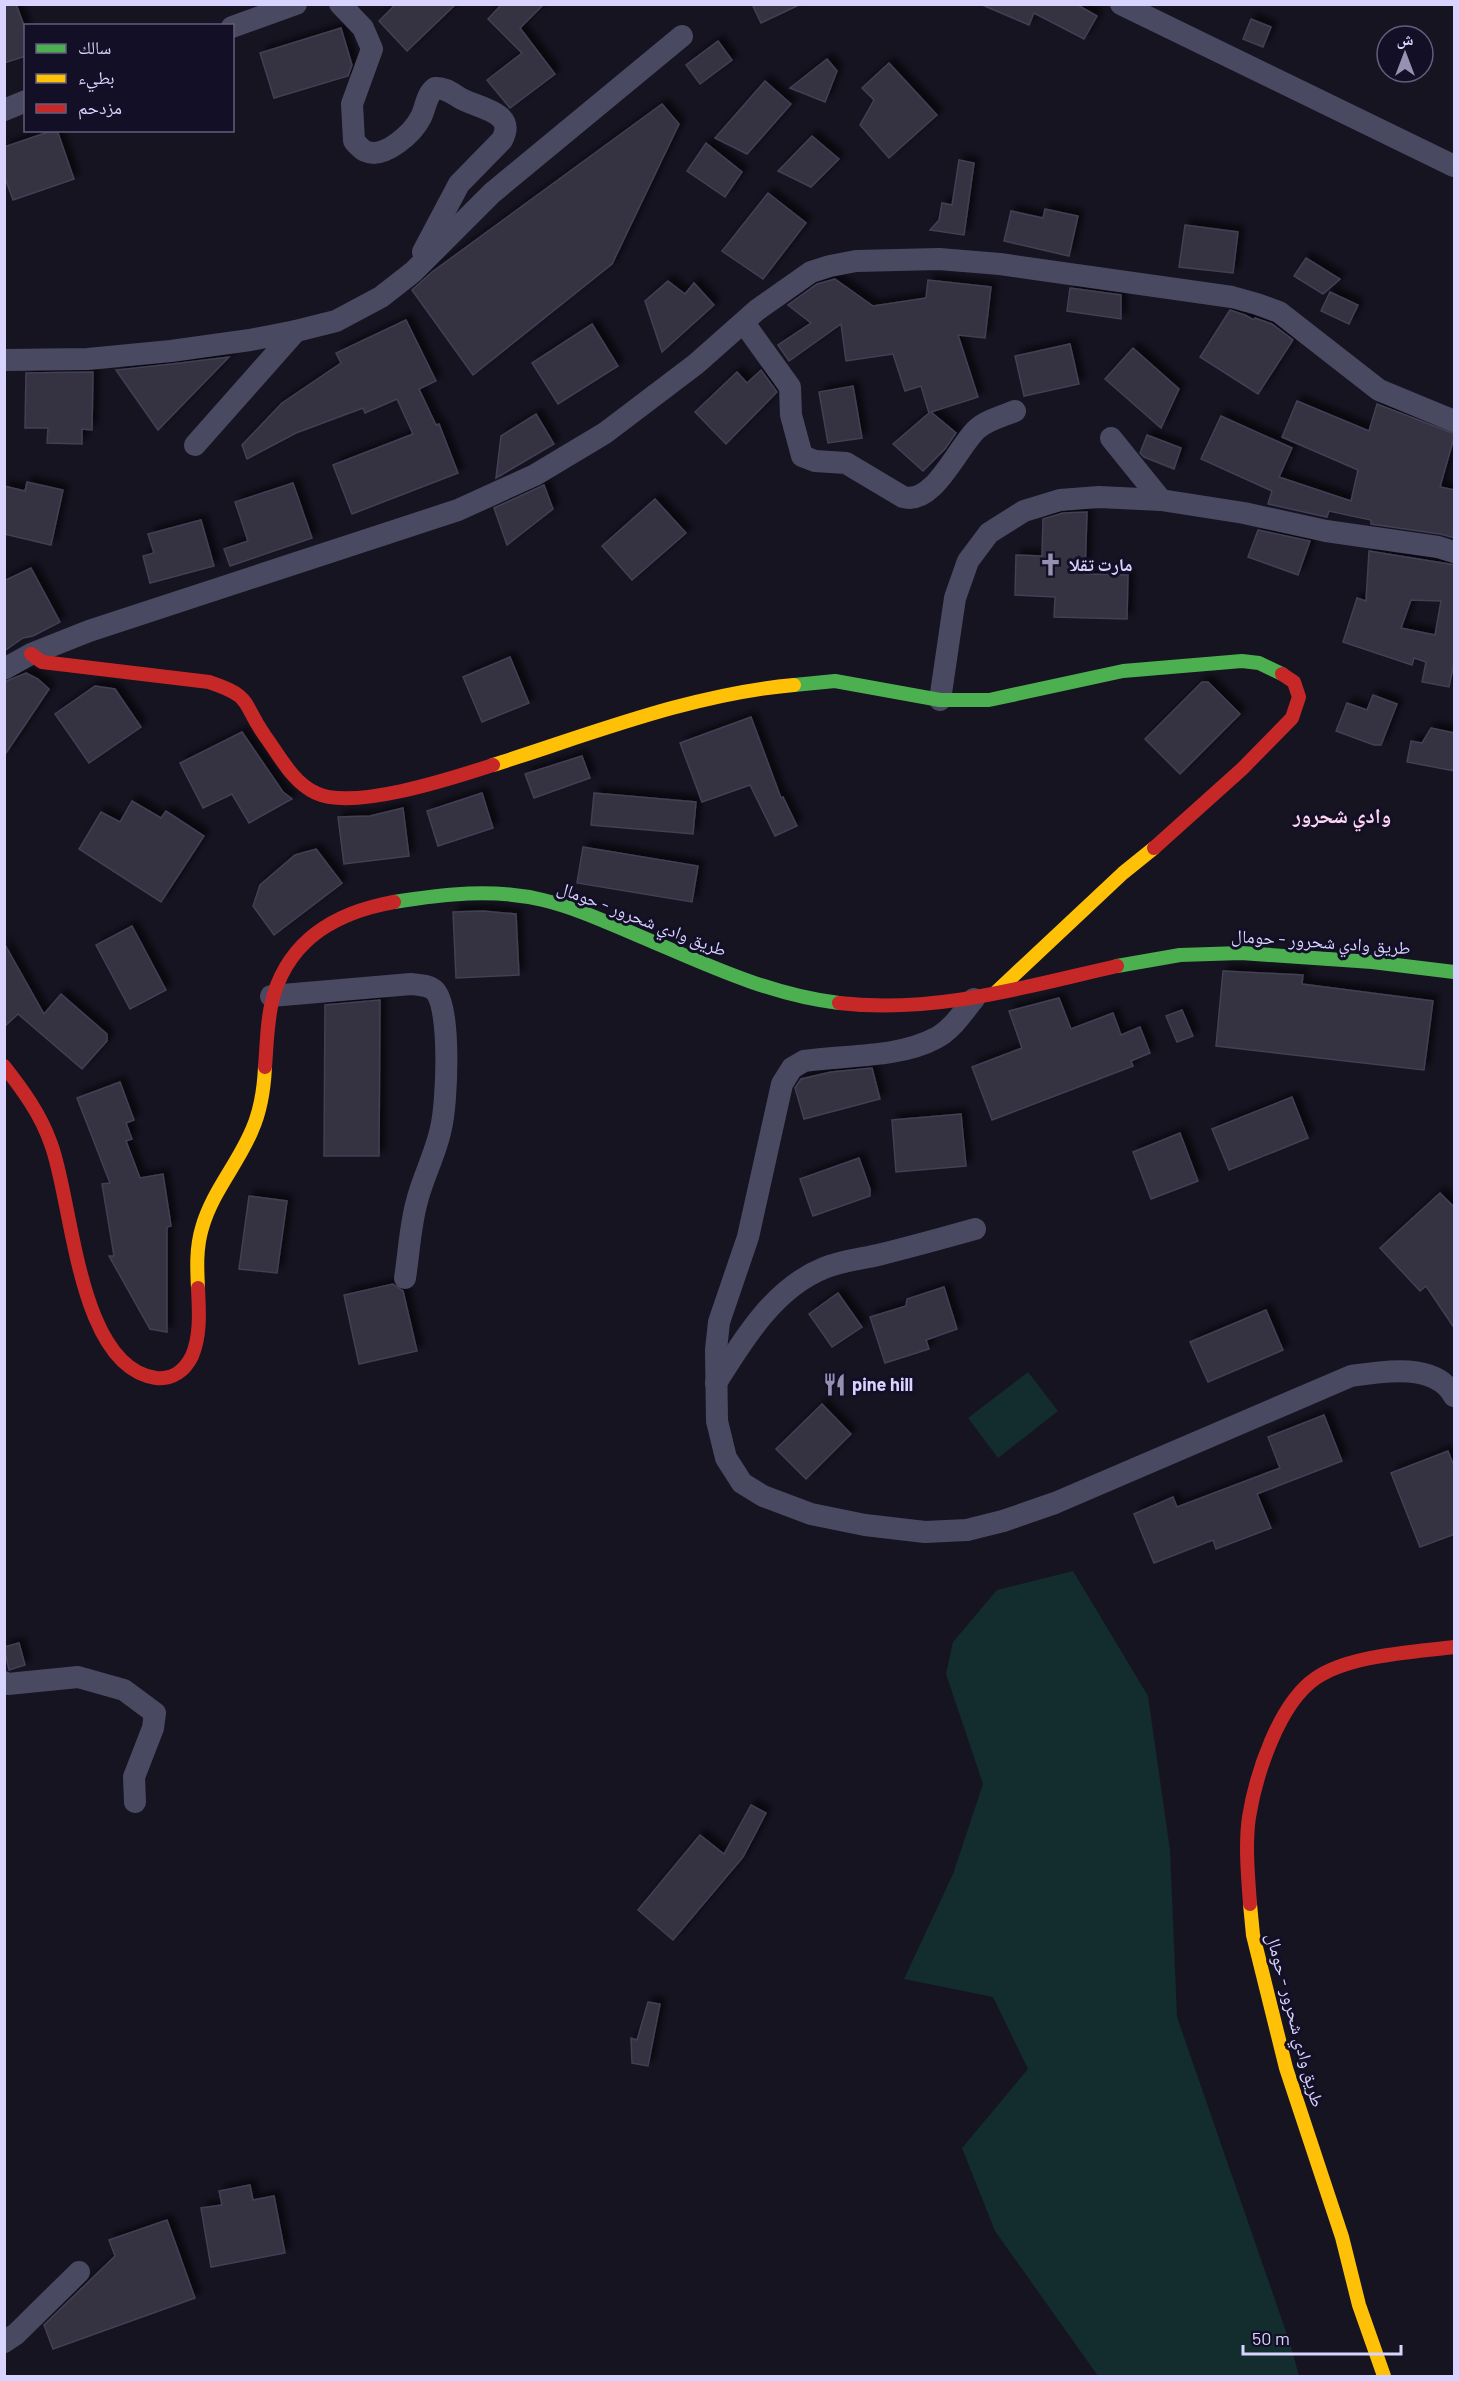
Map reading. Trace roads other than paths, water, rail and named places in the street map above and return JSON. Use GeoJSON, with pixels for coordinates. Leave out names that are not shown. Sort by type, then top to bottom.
{"type":"FeatureCollection","features":[{"type":"Feature","properties":{"kind":"main road"},"geometry":{"type":"LineString","coordinates":[[31,654],[42,662],[208,682],[232,690],[246,700],[263,733],[298,781],[315,793],[334,799],[369,798],[469,773],[641,718],[725,694],[767,687],[835,681],[940,700],[989,700],[1123,670],[1242,662],[1259,663],[1294,682],[1299,697],[1292,718],[1242,769],[1167,838],[1123,873],[1025,968],[983,997]]}},
{"type":"Feature","properties":{"kind":"main road","name":"طريق وادي شحرور - حومال"},"geometry":{"type":"LineString","coordinates":[[4,1066],[25,1092],[43,1120],[57,1159],[78,1268],[92,1308],[117,1356],[140,1376],[159,1380],[178,1375],[190,1362],[198,1341],[197,1260],[202,1226],[224,1180],[245,1145],[258,1115],[271,996],[282,970],[307,938],[355,911],[423,896],[475,893],[532,897],[590,914],[767,988],[829,1003],[898,1009],[983,997],[1162,957],[1244,952],[1416,966],[1455,972]]}},
{"type":"Feature","properties":{"kind":"main road","name":"طريق وادي شحرور - حومال"},"geometry":{"type":"LineString","coordinates":[[1384,2376],[1359,2305],[1342,2237],[1286,2068],[1269,2005],[1253,1935],[1248,1880],[1249,1818],[1259,1777],[1273,1738],[1294,1700],[1316,1678],[1358,1660],[1455,1647]]}},
{"type":"Feature","properties":{"kind":"street"},"geometry":{"type":"LineString","coordinates":[[234,26],[296,4]]}},
{"type":"Feature","properties":{"kind":"street"},"geometry":{"type":"LineString","coordinates":[[340,4],[363,28],[372,49],[352,104],[354,141],[365,151],[379,152],[395,145],[408,134],[421,118],[430,92],[435,88],[447,90],[499,115],[505,125],[506,133],[502,140],[459,184],[413,272]]}},
{"type":"Feature","properties":{"kind":"street"},"geometry":{"type":"LineString","coordinates":[[1121,4],[1455,166]]}},
{"type":"Feature","properties":{"kind":"street"},"geometry":{"type":"LineString","coordinates":[[4,360],[88,359],[194,348],[296,332],[336,321],[381,297],[413,272],[492,193],[682,36]]}},
{"type":"Feature","properties":{"kind":"street"},"geometry":{"type":"LineString","coordinates":[[4,110],[24,102]]}},
{"type":"Feature","properties":{"kind":"street"},"geometry":{"type":"LineString","coordinates":[[4,669],[31,654],[100,627],[458,510],[525,479],[605,433],[696,364],[757,310],[811,272],[856,261],[939,259],[1000,264],[1232,297],[1279,312],[1379,390],[1408,404],[1455,421]]}},
{"type":"Feature","properties":{"kind":"street"},"geometry":{"type":"LineString","coordinates":[[744,323],[790,387],[791,415],[802,456],[815,461],[833,460],[846,463],[903,497],[916,497],[935,483],[977,429],[1015,411]]}},
{"type":"Feature","properties":{"kind":"street"},"geometry":{"type":"LineString","coordinates":[[195,445],[296,332]]}},
{"type":"Feature","properties":{"kind":"street"},"geometry":{"type":"LineString","coordinates":[[1111,438],[1161,500]]}},
{"type":"Feature","properties":{"kind":"street"},"geometry":{"type":"LineString","coordinates":[[940,700],[955,598],[968,561],[989,533],[1024,511],[1060,500],[1099,497],[1161,500],[1244,513],[1326,531],[1438,547],[1455,552]]}},
{"type":"Feature","properties":{"kind":"street"},"geometry":{"type":"LineString","coordinates":[[271,996],[411,984],[427,986],[436,992],[442,1007],[446,1032],[445,1094],[441,1128],[416,1203],[405,1278]]}},
{"type":"Feature","properties":{"kind":"street"},"geometry":{"type":"LineString","coordinates":[[983,997],[937,1038],[908,1049],[804,1061],[792,1068],[782,1084],[748,1237],[719,1322],[715,1384],[717,1421],[726,1458],[742,1483],[763,1496],[810,1514],[865,1525],[925,1532],[967,1530],[1003,1521],[1055,1503],[1351,1376],[1386,1370],[1418,1372],[1449,1387],[1455,1396]]}},
{"type":"Feature","properties":{"kind":"street"},"geometry":{"type":"LineString","coordinates":[[715,1384],[743,1341],[768,1310],[798,1283],[824,1268],[975,1229]]}},
{"type":"Feature","properties":{"kind":"street"},"geometry":{"type":"LineString","coordinates":[[4,1682],[9,1684],[78,1677],[124,1690],[155,1713],[153,1728],[134,1777],[135,1802]]}},
{"type":"Feature","properties":{"kind":"street"},"geometry":{"type":"LineString","coordinates":[[4,2342],[16,2334],[79,2272]]}},
{"type":"Feature","properties":{"kind":"place","name":"مارت تقلا"},"geometry":{"type":"Point","coordinates":[1051,565]}},
{"type":"Feature","properties":{"kind":"place","name":"pine hill"},"geometry":{"type":"Point","coordinates":[834,1385]}},
{"type":"Feature","properties":{"kind":"district","name":"وادي شحرور"},"geometry":{"type":"Point","coordinates":[1342,816]}}]}
